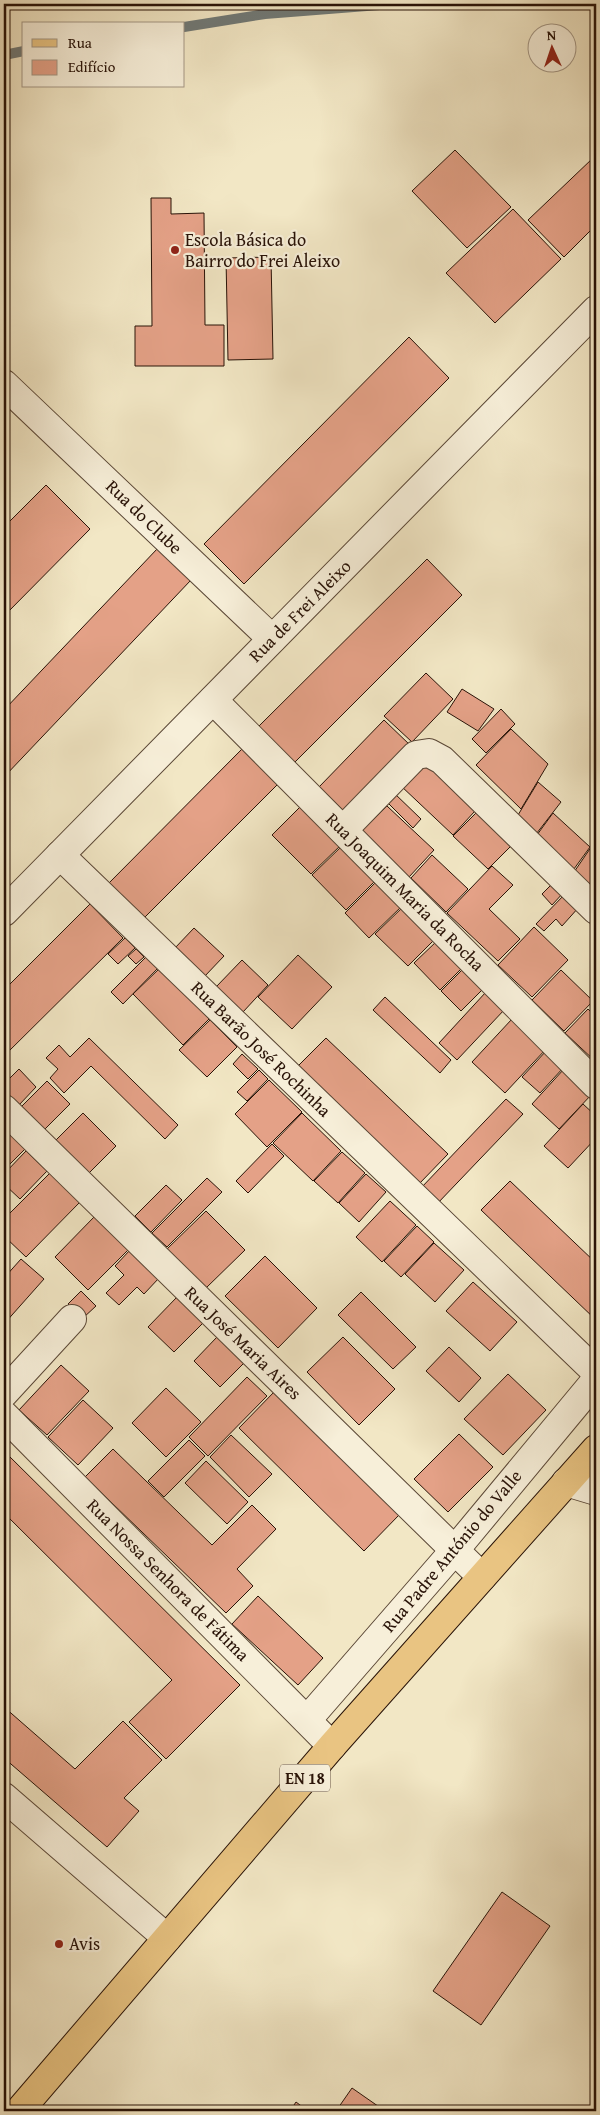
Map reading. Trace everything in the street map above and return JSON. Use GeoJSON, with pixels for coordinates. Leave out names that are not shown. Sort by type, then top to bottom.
{"type":"FeatureCollection","features":[{"type":"Feature","properties":{"kind":"main road","name":"EN 18"},"geometry":{"type":"LineString","coordinates":[[20,2111],[332,1746],[596,1449]]}},
{"type":"Feature","properties":{"kind":"street","name":"Rua de Frei Aleixo"},"geometry":{"type":"LineString","coordinates":[[4,912],[596,310]]}},
{"type":"Feature","properties":{"kind":"street","name":"Rua do Clube"},"geometry":{"type":"LineString","coordinates":[[8,395],[272,640]]}},
{"type":"Feature","properties":{"kind":"street","name":"Rua Joaquim Maria da Rocha"},"geometry":{"type":"LineString","coordinates":[[213,700],[596,1085]]}},
{"type":"Feature","properties":{"kind":"street"},"geometry":{"type":"LineString","coordinates":[[343,830],[416,755],[429,753],[442,760],[596,910]]}},
{"type":"Feature","properties":{"kind":"street","name":"Rua Barão José Rochinha"},"geometry":{"type":"LineString","coordinates":[[60,855],[596,1372]]}},
{"type":"Feature","properties":{"kind":"street","name":"Rua José Maria Aires"},"geometry":{"type":"LineString","coordinates":[[4,1109],[482,1577]]}},
{"type":"Feature","properties":{"kind":"street"},"geometry":{"type":"LineString","coordinates":[[4,1393],[72,1319]]}},
{"type":"Feature","properties":{"kind":"street","name":"Rua Padre António do Valle"},"geometry":{"type":"LineString","coordinates":[[307,1720],[454,1551],[596,1380]]}},
{"type":"Feature","properties":{"kind":"street","name":"Rua Nossa Senhora de Fátima"},"geometry":{"type":"LineString","coordinates":[[4,1415],[332,1746]]}},
{"type":"Feature","properties":{"kind":"street"},"geometry":{"type":"LineString","coordinates":[[566,1482],[596,1491]]}},
{"type":"Feature","properties":{"kind":"street"},"geometry":{"type":"LineString","coordinates":[[4,1797],[167,1938]]}},
{"type":"Feature","properties":{"kind":"building"},"geometry":{"type":"Polygon","coordinates":[[[455,150],[511,207],[467,248],[412,191],[455,150]]]}},
{"type":"Feature","properties":{"kind":"building"},"geometry":{"type":"Polygon","coordinates":[[[593,158],[596,161],[596,225],[564,257],[528,220],[593,158]]]}},
{"type":"Feature","properties":{"kind":"building"},"geometry":{"type":"Polygon","coordinates":[[[151,198],[171,198],[171,214],[204,213],[205,325],[224,325],[224,366],[135,366],[135,326],[152,326],[151,198]]]}},
{"type":"Feature","properties":{"kind":"building"},"geometry":{"type":"Polygon","coordinates":[[[513,209],[561,259],[495,323],[446,273],[513,209]]]}},
{"type":"Feature","properties":{"kind":"building"},"geometry":{"type":"Polygon","coordinates":[[[271,257],[273,359],[228,360],[226,258],[271,257]]]}},
{"type":"Feature","properties":{"kind":"building"},"geometry":{"type":"Polygon","coordinates":[[[409,337],[449,378],[244,584],[204,544],[409,337]]]}},
{"type":"Feature","properties":{"kind":"building"},"geometry":{"type":"Polygon","coordinates":[[[46,485],[90,529],[4,616],[4,527],[46,485]]]}},
{"type":"Feature","properties":{"kind":"building"},"geometry":{"type":"Polygon","coordinates":[[[158,548],[191,580],[4,777],[4,710],[158,548]]]}},
{"type":"Feature","properties":{"kind":"building"},"geometry":{"type":"Polygon","coordinates":[[[427,559],[462,595],[294,763],[258,727],[427,559]]]}},
{"type":"Feature","properties":{"kind":"building"},"geometry":{"type":"Polygon","coordinates":[[[426,673],[453,699],[412,742],[384,716],[426,673]]]}},
{"type":"Feature","properties":{"kind":"building"},"geometry":{"type":"Polygon","coordinates":[[[462,689],[494,709],[478,731],[447,712],[462,689]]]}},
{"type":"Feature","properties":{"kind":"building"},"geometry":{"type":"Polygon","coordinates":[[[501,709],[515,724],[486,753],[472,739],[501,709]]]}},
{"type":"Feature","properties":{"kind":"building"},"geometry":{"type":"Polygon","coordinates":[[[384,720],[411,746],[346,813],[319,787],[384,720]]]}},
{"type":"Feature","properties":{"kind":"building"},"geometry":{"type":"Polygon","coordinates":[[[511,729],[548,764],[521,809],[476,765],[511,729]]]}},
{"type":"Feature","properties":{"kind":"building"},"geometry":{"type":"Polygon","coordinates":[[[244,747],[279,783],[143,919],[108,884],[244,747]]]}},
{"type":"Feature","properties":{"kind":"building"},"geometry":{"type":"Polygon","coordinates":[[[423,761],[475,811],[453,835],[400,785],[423,761]]]}},
{"type":"Feature","properties":{"kind":"building"},"geometry":{"type":"Polygon","coordinates":[[[538,782],[561,802],[533,838],[515,820],[538,782]]]}},
{"type":"Feature","properties":{"kind":"building"},"geometry":{"type":"Polygon","coordinates":[[[393,792],[421,819],[413,828],[385,800],[393,792]]]}},
{"type":"Feature","properties":{"kind":"building"},"geometry":{"type":"Polygon","coordinates":[[[303,804],[342,844],[311,874],[272,835],[303,804]]]}},
{"type":"Feature","properties":{"kind":"building"},"geometry":{"type":"Polygon","coordinates":[[[387,806],[434,850],[409,877],[361,832],[387,806]]]}},
{"type":"Feature","properties":{"kind":"building"},"geometry":{"type":"Polygon","coordinates":[[[478,811],[513,844],[488,869],[453,836],[478,811]]]}},
{"type":"Feature","properties":{"kind":"building"},"geometry":{"type":"Polygon","coordinates":[[[553,813],[590,847],[571,873],[534,839],[553,813]]]}},
{"type":"Feature","properties":{"kind":"building"},"geometry":{"type":"Polygon","coordinates":[[[596,840],[596,875],[586,890],[572,875],[596,840]]]}},
{"type":"Feature","properties":{"kind":"building"},"geometry":{"type":"Polygon","coordinates":[[[343,845],[377,879],[346,910],[312,875],[343,845]]]}},
{"type":"Feature","properties":{"kind":"building"},"geometry":{"type":"Polygon","coordinates":[[[432,855],[468,889],[446,912],[411,878],[432,855]]]}},
{"type":"Feature","properties":{"kind":"building"},"geometry":{"type":"Polygon","coordinates":[[[492,866],[513,885],[489,909],[520,939],[498,961],[447,913],[492,866]]]}},
{"type":"Feature","properties":{"kind":"building"},"geometry":{"type":"Polygon","coordinates":[[[378,880],[403,905],[369,938],[345,913],[378,880]]]}},
{"type":"Feature","properties":{"kind":"building"},"geometry":{"type":"Polygon","coordinates":[[[554,882],[564,892],[552,905],[542,894],[554,882]]]}},
{"type":"Feature","properties":{"kind":"building"},"geometry":{"type":"Polygon","coordinates":[[[565,894],[579,907],[562,926],[556,919],[544,931],[536,924],[565,894]]]}},
{"type":"Feature","properties":{"kind":"building"},"geometry":{"type":"Polygon","coordinates":[[[90,904],[123,938],[4,1056],[4,990],[90,904]]]}},
{"type":"Feature","properties":{"kind":"building"},"geometry":{"type":"Polygon","coordinates":[[[404,906],[436,938],[408,966],[375,934],[404,906]]]}},
{"type":"Feature","properties":{"kind":"building"},"geometry":{"type":"Polygon","coordinates":[[[534,927],[568,960],[532,997],[498,965],[534,927]]]}},
{"type":"Feature","properties":{"kind":"building"},"geometry":{"type":"Polygon","coordinates":[[[194,928],[224,956],[204,977],[174,949],[194,928]]]}},
{"type":"Feature","properties":{"kind":"building"},"geometry":{"type":"Polygon","coordinates":[[[125,938],[135,948],[118,964],[108,954],[125,938]]]}},
{"type":"Feature","properties":{"kind":"building"},"geometry":{"type":"Polygon","coordinates":[[[438,940],[464,966],[440,990],[414,963],[438,940]]]}},
{"type":"Feature","properties":{"kind":"building"},"geometry":{"type":"Polygon","coordinates":[[[136,949],[144,957],[136,964],[128,956],[136,949]]]}},
{"type":"Feature","properties":{"kind":"building"},"geometry":{"type":"Polygon","coordinates":[[[298,955],[332,987],[292,1029],[258,997],[298,955]]]}},
{"type":"Feature","properties":{"kind":"building"},"geometry":{"type":"Polygon","coordinates":[[[146,957],[158,968],[123,1004],[111,992],[146,957]]]}},
{"type":"Feature","properties":{"kind":"building"},"geometry":{"type":"Polygon","coordinates":[[[242,960],[268,985],[243,1012],[216,987],[242,960]]]}},
{"type":"Feature","properties":{"kind":"building"},"geometry":{"type":"Polygon","coordinates":[[[465,967],[485,987],[461,1011],[441,991],[465,967]]]}},
{"type":"Feature","properties":{"kind":"building"},"geometry":{"type":"Polygon","coordinates":[[[159,969],[209,1019],[183,1045],[133,994],[159,969]]]}},
{"type":"Feature","properties":{"kind":"building"},"geometry":{"type":"Polygon","coordinates":[[[561,970],[593,1001],[564,1031],[532,1000],[561,970]]]}},
{"type":"Feature","properties":{"kind":"building"},"geometry":{"type":"Polygon","coordinates":[[[486,992],[505,1009],[457,1060],[439,1043],[486,992]]]}},
{"type":"Feature","properties":{"kind":"building"},"geometry":{"type":"Polygon","coordinates":[[[385,997],[451,1060],[440,1073],[373,1010],[385,997]]]}},
{"type":"Feature","properties":{"kind":"building"},"geometry":{"type":"Polygon","coordinates":[[[588,1009],[596,1017],[596,1062],[565,1033],[588,1009]]]}},
{"type":"Feature","properties":{"kind":"building"},"geometry":{"type":"Polygon","coordinates":[[[512,1019],[546,1049],[505,1093],[472,1062],[512,1019]]]}},
{"type":"Feature","properties":{"kind":"building"},"geometry":{"type":"Polygon","coordinates":[[[210,1020],[237,1047],[207,1077],[179,1050],[210,1020]]]}},
{"type":"Feature","properties":{"kind":"building"},"geometry":{"type":"Polygon","coordinates":[[[89,1038],[178,1125],[165,1139],[91,1066],[64,1093],[50,1078],[58,1069],[46,1058],[59,1045],[70,1057],[89,1038]]]}},
{"type":"Feature","properties":{"kind":"building"},"geometry":{"type":"Polygon","coordinates":[[[326,1038],[448,1154],[418,1185],[295,1069],[326,1038]]]}},
{"type":"Feature","properties":{"kind":"building"},"geometry":{"type":"Polygon","coordinates":[[[547,1050],[564,1067],[540,1093],[522,1077],[547,1050]]]}},
{"type":"Feature","properties":{"kind":"building"},"geometry":{"type":"Polygon","coordinates":[[[242,1054],[258,1069],[248,1079],[233,1064],[242,1054]]]}},
{"type":"Feature","properties":{"kind":"building"},"geometry":{"type":"Polygon","coordinates":[[[19,1069],[36,1087],[19,1105],[4,1090],[4,1084],[19,1069]]]}},
{"type":"Feature","properties":{"kind":"building"},"geometry":{"type":"Polygon","coordinates":[[[564,1069],[592,1094],[559,1129],[532,1104],[564,1069]]]}},
{"type":"Feature","properties":{"kind":"building"},"geometry":{"type":"Polygon","coordinates":[[[259,1070],[268,1079],[247,1101],[237,1092],[259,1070]]]}},
{"type":"Feature","properties":{"kind":"building"},"geometry":{"type":"Polygon","coordinates":[[[269,1080],[302,1112],[267,1147],[235,1114],[269,1080]]]}},
{"type":"Feature","properties":{"kind":"building"},"geometry":{"type":"Polygon","coordinates":[[[47,1081],[70,1104],[44,1130],[21,1107],[47,1081]]]}},
{"type":"Feature","properties":{"kind":"building"},"geometry":{"type":"Polygon","coordinates":[[[506,1099],[523,1114],[436,1205],[420,1189],[506,1099]]]}},
{"type":"Feature","properties":{"kind":"building"},"geometry":{"type":"Polygon","coordinates":[[[583,1104],[596,1116],[596,1138],[568,1168],[544,1146],[583,1104]]]}},
{"type":"Feature","properties":{"kind":"building"},"geometry":{"type":"Polygon","coordinates":[[[83,1113],[116,1146],[88,1174],[55,1141],[83,1113]]]}},
{"type":"Feature","properties":{"kind":"building"},"geometry":{"type":"Polygon","coordinates":[[[302,1113],[341,1151],[313,1181],[273,1143],[302,1113]]]}},
{"type":"Feature","properties":{"kind":"building"},"geometry":{"type":"Polygon","coordinates":[[[4,1128],[25,1149],[8,1166],[4,1162],[4,1128]]]}},
{"type":"Feature","properties":{"kind":"building"},"geometry":{"type":"Polygon","coordinates":[[[272,1144],[284,1156],[248,1193],[236,1181],[272,1144]]]}},
{"type":"Feature","properties":{"kind":"building"},"geometry":{"type":"Polygon","coordinates":[[[26,1151],[47,1171],[20,1199],[4,1184],[4,1174],[26,1151]]]}},
{"type":"Feature","properties":{"kind":"building"},"geometry":{"type":"Polygon","coordinates":[[[342,1152],[365,1173],[338,1203],[314,1181],[342,1152]]]}},
{"type":"Feature","properties":{"kind":"building"},"geometry":{"type":"Polygon","coordinates":[[[50,1173],[80,1202],[26,1257],[4,1236],[4,1219],[50,1173]]]}},
{"type":"Feature","properties":{"kind":"building"},"geometry":{"type":"Polygon","coordinates":[[[366,1174],[386,1192],[359,1222],[339,1203],[366,1174]]]}},
{"type":"Feature","properties":{"kind":"building"},"geometry":{"type":"Polygon","coordinates":[[[207,1178],[222,1192],[167,1247],[152,1233],[207,1178]]]}},
{"type":"Feature","properties":{"kind":"building"},"geometry":{"type":"Polygon","coordinates":[[[510,1181],[596,1263],[596,1320],[481,1210],[510,1181]]]}},
{"type":"Feature","properties":{"kind":"building"},"geometry":{"type":"Polygon","coordinates":[[[166,1185],[182,1200],[151,1232],[135,1216],[166,1185]]]}},
{"type":"Feature","properties":{"kind":"building"},"geometry":{"type":"Polygon","coordinates":[[[390,1201],[416,1225],[382,1262],[356,1237],[390,1201]]]}},
{"type":"Feature","properties":{"kind":"building"},"geometry":{"type":"Polygon","coordinates":[[[206,1211],[245,1250],[206,1288],[167,1249],[206,1211]]]}},
{"type":"Feature","properties":{"kind":"building"},"geometry":{"type":"Polygon","coordinates":[[[95,1216],[129,1249],[88,1290],[55,1257],[95,1216]]]}},
{"type":"Feature","properties":{"kind":"building"},"geometry":{"type":"Polygon","coordinates":[[[417,1226],[434,1242],[401,1277],[384,1261],[417,1226]]]}},
{"type":"Feature","properties":{"kind":"building"},"geometry":{"type":"Polygon","coordinates":[[[434,1243],[464,1270],[435,1302],[405,1274],[434,1243]]]}},
{"type":"Feature","properties":{"kind":"building"},"geometry":{"type":"Polygon","coordinates":[[[130,1250],[159,1278],[144,1294],[137,1287],[119,1305],[106,1293],[124,1275],[115,1266],[130,1250]]]}},
{"type":"Feature","properties":{"kind":"building"},"geometry":{"type":"Polygon","coordinates":[[[265,1256],[317,1308],[278,1348],[225,1296],[265,1256]]]}},
{"type":"Feature","properties":{"kind":"building"},"geometry":{"type":"Polygon","coordinates":[[[21,1259],[44,1279],[4,1324],[4,1278],[21,1259]]]}},
{"type":"Feature","properties":{"kind":"building"},"geometry":{"type":"Polygon","coordinates":[[[473,1282],[517,1322],[490,1351],[446,1311],[473,1282]]]}},
{"type":"Feature","properties":{"kind":"building"},"geometry":{"type":"Polygon","coordinates":[[[81,1291],[96,1306],[83,1318],[68,1304],[81,1291]]]}},
{"type":"Feature","properties":{"kind":"building"},"geometry":{"type":"Polygon","coordinates":[[[361,1292],[416,1347],[393,1369],[338,1315],[361,1292]]]}},
{"type":"Feature","properties":{"kind":"building"},"geometry":{"type":"Polygon","coordinates":[[[177,1297],[203,1323],[174,1352],[148,1327],[177,1297]]]}},
{"type":"Feature","properties":{"kind":"building"},"geometry":{"type":"Polygon","coordinates":[[[217,1337],[244,1363],[220,1387],[194,1361],[217,1337]]]}},
{"type":"Feature","properties":{"kind":"building"},"geometry":{"type":"Polygon","coordinates":[[[343,1337],[395,1389],[359,1425],[307,1372],[343,1337]]]}},
{"type":"Feature","properties":{"kind":"building"},"geometry":{"type":"Polygon","coordinates":[[[449,1347],[481,1378],[459,1402],[426,1371],[449,1347]]]}},
{"type":"Feature","properties":{"kind":"building"},"geometry":{"type":"Polygon","coordinates":[[[61,1365],[89,1391],[47,1435],[19,1410],[61,1365]]]}},
{"type":"Feature","properties":{"kind":"building"},"geometry":{"type":"Polygon","coordinates":[[[508,1374],[546,1410],[503,1455],[464,1419],[508,1374]]]}},
{"type":"Feature","properties":{"kind":"building"},"geometry":{"type":"Polygon","coordinates":[[[247,1377],[267,1396],[208,1456],[189,1437],[247,1377]]]}},
{"type":"Feature","properties":{"kind":"building"},"geometry":{"type":"Polygon","coordinates":[[[166,1388],[201,1422],[166,1457],[132,1423],[166,1388]]]}},
{"type":"Feature","properties":{"kind":"building"},"geometry":{"type":"Polygon","coordinates":[[[275,1391],[400,1514],[364,1551],[239,1428],[275,1391]]]}},
{"type":"Feature","properties":{"kind":"building"},"geometry":{"type":"Polygon","coordinates":[[[83,1400],[113,1428],[78,1465],[48,1437],[83,1400]]]}},
{"type":"Feature","properties":{"kind":"building"},"geometry":{"type":"Polygon","coordinates":[[[459,1434],[493,1467],[448,1512],[414,1479],[459,1434]]]}},
{"type":"Feature","properties":{"kind":"building"},"geometry":{"type":"Polygon","coordinates":[[[231,1435],[272,1474],[249,1497],[210,1457],[231,1435]]]}},
{"type":"Feature","properties":{"kind":"building"},"geometry":{"type":"Polygon","coordinates":[[[189,1440],[205,1456],[164,1497],[148,1481],[189,1440]]]}},
{"type":"Feature","properties":{"kind":"building"},"geometry":{"type":"Polygon","coordinates":[[[113,1449],[212,1545],[252,1505],[276,1529],[237,1569],[253,1586],[226,1613],[85,1477],[113,1449]]]}},
{"type":"Feature","properties":{"kind":"building"},"geometry":{"type":"Polygon","coordinates":[[[4,1451],[240,1685],[166,1759],[129,1722],[172,1680],[4,1513],[4,1451]]]}},
{"type":"Feature","properties":{"kind":"building"},"geometry":{"type":"Polygon","coordinates":[[[206,1461],[248,1502],[227,1524],[185,1483],[206,1461]]]}},
{"type":"Feature","properties":{"kind":"building"},"geometry":{"type":"Polygon","coordinates":[[[258,1596],[323,1658],[298,1685],[232,1624],[258,1596]]]}},
{"type":"Feature","properties":{"kind":"building"},"geometry":{"type":"Polygon","coordinates":[[[4,1707],[75,1769],[123,1721],[162,1760],[124,1798],[139,1811],[107,1847],[4,1758],[4,1707]]]}},
{"type":"Feature","properties":{"kind":"building"},"geometry":{"type":"Polygon","coordinates":[[[502,1892],[550,1926],[481,2025],[433,1991],[502,1892]]]}},
{"type":"Feature","properties":{"kind":"building"},"geometry":{"type":"Polygon","coordinates":[[[352,2088],[385,2111],[336,2111],[352,2088]]]}},
{"type":"Feature","properties":{"kind":"building"},"geometry":{"type":"Polygon","coordinates":[[[296,2102],[308,2111],[290,2111],[296,2102]]]}},
{"type":"Feature","properties":{"kind":"waterway"},"geometry":{"type":"LineString","coordinates":[[185,27],[265,14],[392,4]]}},
{"type":"Feature","properties":{"kind":"waterway"},"geometry":{"type":"LineString","coordinates":[[4,55],[22,51]]}},
{"type":"Feature","properties":{"kind":"place","name":"Escola Básica do Bairro do Frei Aleixo"},"geometry":{"type":"Point","coordinates":[175,250]}},
{"type":"Feature","properties":{"kind":"place","name":"Avis"},"geometry":{"type":"Point","coordinates":[59,1944]}}]}
